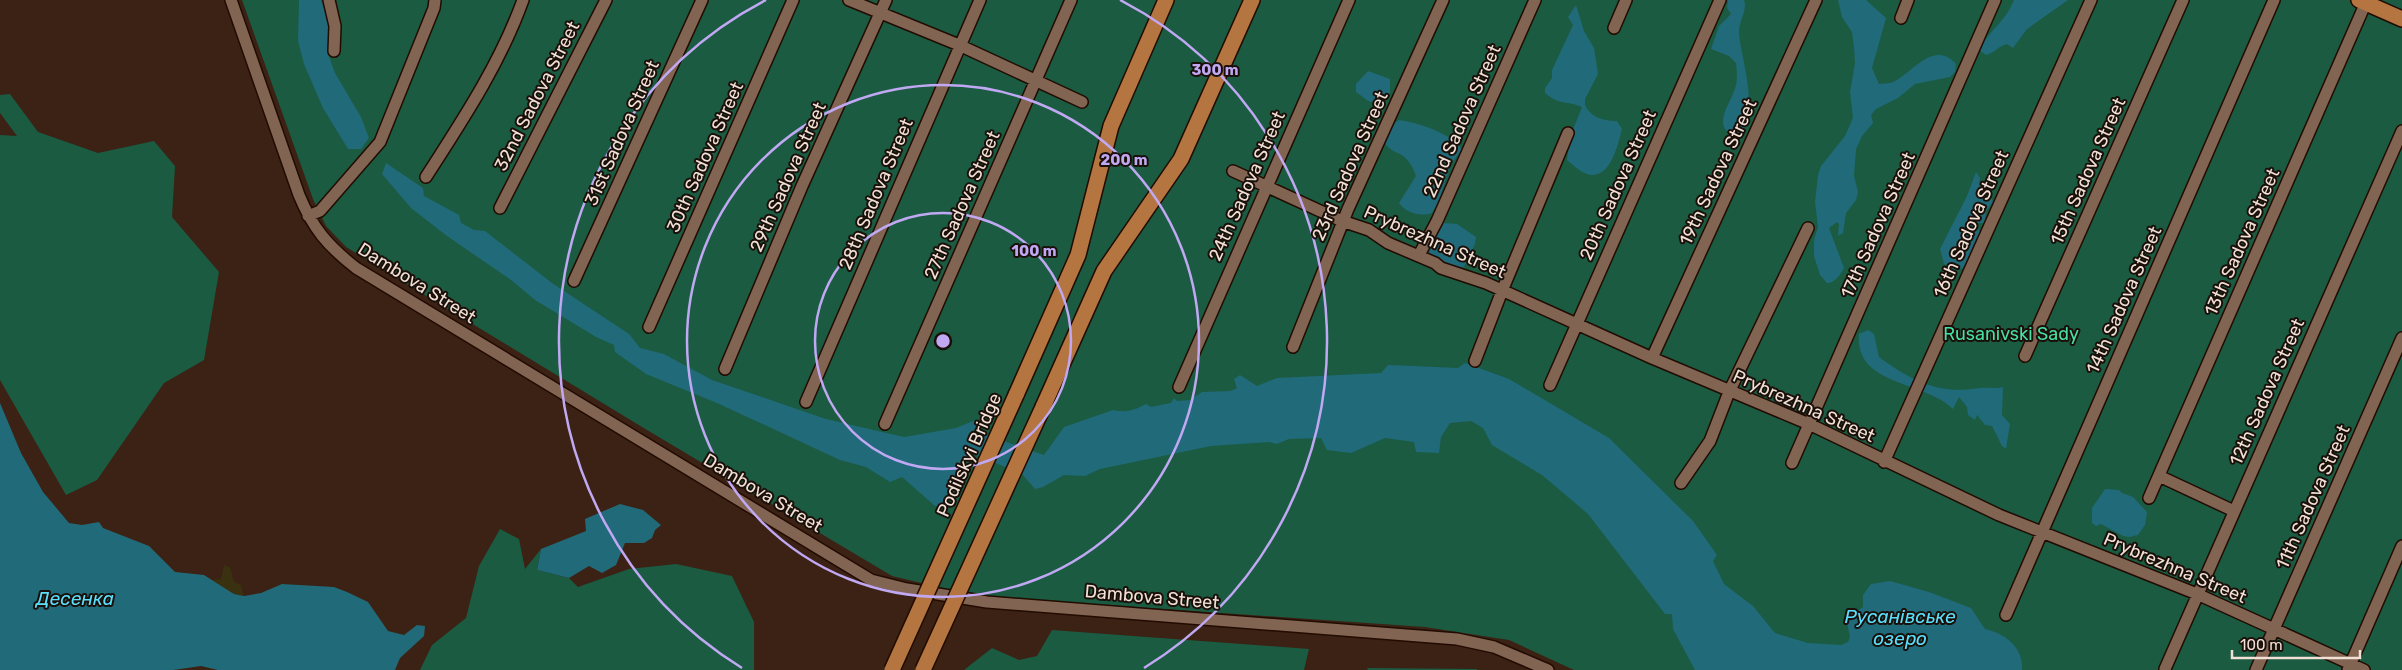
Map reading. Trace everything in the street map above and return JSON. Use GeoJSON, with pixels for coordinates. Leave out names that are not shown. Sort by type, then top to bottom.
{"type":"FeatureCollection","features":[{"type":"Feature","properties":{"kind":"main road","name":"Podilskyi Bridge"},"geometry":{"type":"LineString","coordinates":[[892,670],[1078,255],[1111,126],[1166,0]]}},
{"type":"Feature","properties":{"kind":"main road"},"geometry":{"type":"LineString","coordinates":[[923,670],[1104,271],[1181,159],[1252,0]]}},
{"type":"Feature","properties":{"kind":"main road"},"geometry":{"type":"LineString","coordinates":[[2364,1],[2402,19]]}},
{"type":"Feature","properties":{"kind":"street","name":"Dambova Street"},"geometry":{"type":"LineString","coordinates":[[231,0],[308,216],[330,248],[356,268],[879,584],[987,602],[1457,639],[1494,647],[1548,670]]}},
{"type":"Feature","properties":{"kind":"street"},"geometry":{"type":"LineString","coordinates":[[328,0],[335,26],[334,51]]}},
{"type":"Feature","properties":{"kind":"street"},"geometry":{"type":"LineString","coordinates":[[308,216],[320,210],[380,142],[434,8],[435,0]]}},
{"type":"Feature","properties":{"kind":"street"},"geometry":{"type":"LineString","coordinates":[[426,177],[472,107],[513,29],[523,0]]}},
{"type":"Feature","properties":{"kind":"street","name":"32nd Sadova Street"},"geometry":{"type":"LineString","coordinates":[[500,208],[606,0]]}},
{"type":"Feature","properties":{"kind":"street","name":"31st Sadova Street"},"geometry":{"type":"LineString","coordinates":[[574,281],[702,0]]}},
{"type":"Feature","properties":{"kind":"street","name":"30th Sadova Street"},"geometry":{"type":"LineString","coordinates":[[649,328],[793,0]]}},
{"type":"Feature","properties":{"kind":"street"},"geometry":{"type":"LineString","coordinates":[[849,0],[959,45],[1082,102]]}},
{"type":"Feature","properties":{"kind":"street","name":"29th Sadova Street"},"geometry":{"type":"LineString","coordinates":[[725,368],[802,186],[886,0]]}},
{"type":"Feature","properties":{"kind":"street","name":"28th Sadova Street"},"geometry":{"type":"LineString","coordinates":[[806,402],[980,0]]}},
{"type":"Feature","properties":{"kind":"street","name":"27th Sadova Street"},"geometry":{"type":"LineString","coordinates":[[885,424],[1071,0]]}},
{"type":"Feature","properties":{"kind":"street","name":"24th Sadova Street"},"geometry":{"type":"LineString","coordinates":[[1179,387],[1266,185],[1349,0]]}},
{"type":"Feature","properties":{"kind":"street","name":"23rd Sadova Street"},"geometry":{"type":"LineString","coordinates":[[1293,347],[1342,221],[1443,0]]}},
{"type":"Feature","properties":{"kind":"street","name":"22nd Sadova Street"},"geometry":{"type":"LineString","coordinates":[[1419,255],[1437,221],[1535,0]]}},
{"type":"Feature","properties":{"kind":"street"},"geometry":{"type":"LineString","coordinates":[[1614,28],[1626,0]]}},
{"type":"Feature","properties":{"kind":"street","name":"20th Sadova Street"},"geometry":{"type":"LineString","coordinates":[[1550,385],[1575,324],[1720,0]]}},
{"type":"Feature","properties":{"kind":"street","name":"19th Sadova Street"},"geometry":{"type":"LineString","coordinates":[[1652,358],[1816,0]]}},
{"type":"Feature","properties":{"kind":"street"},"geometry":{"type":"LineString","coordinates":[[1901,18],[1908,0]]}},
{"type":"Feature","properties":{"kind":"street","name":"17th Sadova Street"},"geometry":{"type":"LineString","coordinates":[[1792,463],[1995,0]]}},
{"type":"Feature","properties":{"kind":"street","name":"16th Sadova Street"},"geometry":{"type":"LineString","coordinates":[[1884,462],[2091,0]]}},
{"type":"Feature","properties":{"kind":"street","name":"15th Sadova Street"},"geometry":{"type":"LineString","coordinates":[[2024,356],[2183,0]]}},
{"type":"Feature","properties":{"kind":"street","name":"14th Sadova Street"},"geometry":{"type":"LineString","coordinates":[[2006,615],[2274,0]]}},
{"type":"Feature","properties":{"kind":"street","name":"13th Sadova Street"},"geometry":{"type":"LineString","coordinates":[[2149,498],[2364,1]]}},
{"type":"Feature","properties":{"kind":"street","name":"12th Sadova Street"},"geometry":{"type":"LineString","coordinates":[[2165,669],[2402,131]]}},
{"type":"Feature","properties":{"kind":"street"},"geometry":{"type":"LineString","coordinates":[[1475,361],[1568,133]]}},
{"type":"Feature","properties":{"kind":"street","name":"Prybrezhna Street"},"geometry":{"type":"LineString","coordinates":[[1233,171],[1342,221],[1369,230],[1388,244],[1419,255],[1440,268],[1473,278],[1728,392],[1809,424],[1884,462],[2042,532],[2197,594],[2274,629],[2349,667],[2364,670]]}},
{"type":"Feature","properties":{"kind":"street"},"geometry":{"type":"LineString","coordinates":[[1681,483],[1710,441],[1728,392],[1808,228]]}},
{"type":"Feature","properties":{"kind":"street","name":"11th Sadova Street"},"geometry":{"type":"LineString","coordinates":[[2256,670],[2402,338]]}},
{"type":"Feature","properties":{"kind":"street"},"geometry":{"type":"LineString","coordinates":[[2159,476],[2234,511]]}},
{"type":"Feature","properties":{"kind":"street"},"geometry":{"type":"LineString","coordinates":[[2349,667],[2402,546]]}},
{"type":"Feature","properties":{"kind":"green space","name":"Rusanivski Sady"},"geometry":{"type":"Polygon","coordinates":[[[242,0],[2402,0],[2402,670],[1574,670],[1509,640],[1425,627],[977,596],[892,576],[346,247],[326,226],[313,199],[242,0]]]}},
{"type":"Feature","properties":{"kind":"green space"},"geometry":{"type":"Polygon","coordinates":[[[10,94],[38,132],[98,153],[154,141],[175,166],[172,217],[219,272],[204,360],[164,383],[97,480],[66,495],[0,380],[0,135],[17,136],[0,113],[0,95],[10,94]]]}},
{"type":"Feature","properties":{"kind":"green space"},"geometry":{"type":"Polygon","coordinates":[[[500,529],[519,539],[525,569],[541,549],[537,570],[569,578],[578,587],[629,569],[676,564],[732,576],[754,622],[754,670],[420,670],[432,645],[466,618],[479,566],[500,529]]]}},
{"type":"Feature","properties":{"kind":"green space"},"geometry":{"type":"Polygon","coordinates":[[[1052,630],[1309,649],[1304,670],[964,670],[992,648],[1019,660],[1037,656],[1052,630]]]}},
{"type":"Feature","properties":{"kind":"green space"},"geometry":{"type":"Polygon","coordinates":[[[1367,668],[1476,669],[1478,670],[1368,670],[1367,668]]]}},
{"type":"Feature","properties":{"kind":"sand"},"geometry":{"type":"Polygon","coordinates":[[[224,565],[230,567],[234,582],[241,585],[244,596],[234,594],[212,580],[221,579],[224,565]]]}},
{"type":"Feature","properties":{"kind":"water"},"geometry":{"type":"Polygon","coordinates":[[[299,0],[321,0],[330,28],[328,54],[335,73],[361,117],[369,138],[361,149],[348,149],[323,108],[304,64],[298,41],[299,0]]]}},
{"type":"Feature","properties":{"kind":"water"},"geometry":{"type":"Polygon","coordinates":[[[1728,0],[1744,0],[1745,4],[1739,34],[1749,102],[1744,128],[1737,138],[1729,134],[1723,123],[1725,110],[1736,85],[1736,63],[1729,56],[1711,49],[1719,26],[1731,14],[1727,8],[1728,0]]]}},
{"type":"Feature","properties":{"kind":"water"},"geometry":{"type":"Polygon","coordinates":[[[1838,0],[1866,0],[1886,18],[1872,68],[1879,84],[1895,81],[1932,56],[1948,57],[1956,64],[1955,72],[1950,77],[1915,84],[1898,98],[1876,109],[1871,115],[1873,123],[1862,136],[1856,149],[1854,176],[1858,192],[1856,200],[1846,213],[1843,233],[1838,236],[1839,224],[1837,222],[1829,228],[1844,268],[1835,280],[1827,283],[1820,275],[1814,256],[1814,240],[1818,227],[1815,202],[1818,175],[1821,166],[1845,136],[1853,118],[1850,92],[1855,63],[1852,32],[1842,17],[1838,0]]]}},
{"type":"Feature","properties":{"kind":"water"},"geometry":{"type":"Polygon","coordinates":[[[2014,0],[2068,0],[2027,29],[2013,48],[2007,44],[1986,55],[1979,50],[1987,37],[2006,15],[2014,0]]]}},
{"type":"Feature","properties":{"kind":"water"},"geometry":{"type":"Polygon","coordinates":[[[1576,5],[1584,31],[1594,48],[1598,74],[1585,99],[1585,105],[1591,113],[1599,118],[1617,121],[1622,129],[1612,160],[1602,172],[1595,175],[1584,173],[1567,160],[1570,137],[1582,107],[1555,100],[1545,93],[1545,88],[1552,78],[1552,70],[1573,25],[1568,17],[1576,5]]]}},
{"type":"Feature","properties":{"kind":"water"},"geometry":{"type":"Polygon","coordinates":[[[1368,71],[1390,79],[1390,94],[1380,105],[1368,101],[1356,92],[1356,84],[1368,71]]]}},
{"type":"Feature","properties":{"kind":"water"},"geometry":{"type":"Polygon","coordinates":[[[1399,120],[1415,123],[1443,134],[1458,144],[1462,150],[1451,164],[1438,203],[1432,213],[1423,215],[1414,213],[1399,203],[1416,176],[1408,161],[1384,142],[1391,125],[1399,120]]]}},
{"type":"Feature","properties":{"kind":"water","name":"Русанівське озеро"},"geometry":{"type":"Polygon","coordinates":[[[386,163],[423,188],[424,196],[459,215],[461,223],[474,230],[485,231],[552,283],[629,334],[640,348],[664,354],[712,380],[826,419],[904,437],[956,428],[978,419],[974,431],[1044,455],[1064,427],[1113,410],[1130,410],[1146,404],[1151,407],[1171,403],[1174,398],[1177,401],[1190,400],[1202,392],[1231,391],[1237,388],[1234,379],[1240,375],[1257,386],[1277,378],[1381,373],[1388,365],[1458,368],[1465,363],[1509,379],[1609,438],[1693,521],[1717,555],[1713,561],[1724,584],[1753,606],[1775,633],[1808,643],[1841,645],[1848,642],[1850,637],[1847,622],[1852,614],[1863,607],[1863,595],[1871,584],[1890,581],[1929,592],[1971,608],[1985,629],[2000,634],[2012,643],[2020,655],[2022,670],[1695,670],[1673,629],[1672,614],[1665,614],[1588,514],[1542,475],[1492,445],[1483,428],[1471,421],[1450,423],[1441,437],[1439,453],[1416,452],[1414,442],[1385,438],[1351,453],[1327,450],[1321,438],[1289,439],[1277,444],[1269,442],[1211,446],[1100,469],[1085,476],[1064,475],[1043,487],[1035,489],[1022,474],[969,452],[941,507],[935,506],[902,477],[890,482],[866,467],[840,460],[717,403],[646,374],[615,352],[614,345],[596,337],[535,300],[511,280],[447,236],[411,208],[382,174],[386,163]]]}},
{"type":"Feature","properties":{"kind":"water"},"geometry":{"type":"Polygon","coordinates":[[[1976,172],[1980,178],[1979,185],[1982,192],[1990,195],[1993,202],[1986,211],[1985,223],[1976,223],[1981,235],[1963,268],[1954,270],[1944,264],[1940,249],[1967,196],[1976,172]]]}},
{"type":"Feature","properties":{"kind":"water"},"geometry":{"type":"Polygon","coordinates":[[[1443,223],[1457,224],[1476,237],[1475,244],[1464,267],[1445,263],[1435,258],[1429,252],[1435,232],[1443,223]]]}},
{"type":"Feature","properties":{"kind":"water"},"geometry":{"type":"Polygon","coordinates":[[[1868,330],[1874,334],[1879,357],[1903,373],[1926,384],[1939,388],[1965,390],[2003,387],[2002,415],[2010,424],[2006,449],[2002,446],[1992,426],[1985,425],[1977,415],[1975,420],[1968,415],[1967,407],[1959,397],[1953,409],[1941,400],[1879,373],[1868,364],[1860,351],[1859,334],[1868,330]]]}},
{"type":"Feature","properties":{"kind":"water","name":"Десенка"},"geometry":{"type":"Polygon","coordinates":[[[0,403],[21,453],[43,492],[69,523],[82,525],[99,522],[103,528],[149,546],[175,572],[204,575],[234,594],[244,596],[261,593],[282,584],[334,587],[368,602],[388,631],[404,635],[417,625],[425,626],[424,636],[400,658],[395,670],[218,670],[201,666],[173,670],[0,670],[0,403]]]}},
{"type":"Feature","properties":{"kind":"water"},"geometry":{"type":"Polygon","coordinates":[[[2105,489],[2119,490],[2133,497],[2147,512],[2145,525],[2138,535],[2123,536],[2101,524],[2096,526],[2092,523],[2092,508],[2105,489]]]}},
{"type":"Feature","properties":{"kind":"water"},"geometry":{"type":"Polygon","coordinates":[[[620,504],[643,510],[661,525],[655,530],[652,538],[644,543],[625,543],[616,565],[602,573],[589,566],[569,578],[537,570],[541,549],[586,531],[585,519],[620,504]]]}}]}
